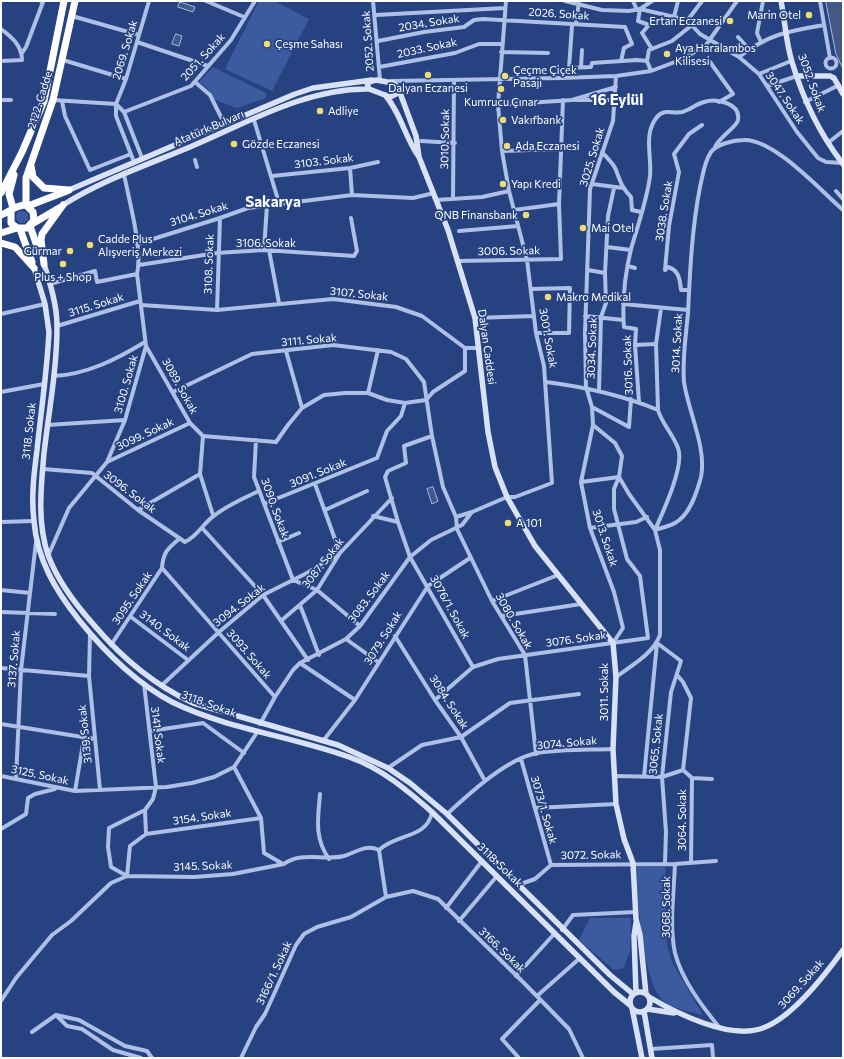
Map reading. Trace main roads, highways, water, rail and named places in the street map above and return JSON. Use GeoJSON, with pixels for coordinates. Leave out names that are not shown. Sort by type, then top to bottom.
{"type":"FeatureCollection","features":[{"type":"Feature","properties":{"kind":"highway","name":"2122. Cadde"},"geometry":{"type":"LineString","coordinates":[[1,193],[22,152],[44,101],[64,1]]}},
{"type":"Feature","properties":{"kind":"highway","name":"2122. Cadde"},"geometry":{"type":"LineString","coordinates":[[27,206],[26,178],[54,100],[75,1]]}},
{"type":"Feature","properties":{"kind":"highway"},"geometry":{"type":"LineString","coordinates":[[22,152],[9,194],[12,210],[11,223],[19,229],[34,268]]}},
{"type":"Feature","properties":{"kind":"highway"},"geometry":{"type":"LineString","coordinates":[[31,163],[33,176],[40,185],[48,189],[69,190]]}},
{"type":"Feature","properties":{"kind":"highway"},"geometry":{"type":"LineString","coordinates":[[1,215],[20,205],[27,206],[69,190]]}},
{"type":"Feature","properties":{"kind":"highway"},"geometry":{"type":"LineString","coordinates":[[1,233],[31,225],[63,205]]}},
{"type":"Feature","properties":{"kind":"highway"},"geometry":{"type":"LineString","coordinates":[[44,264],[41,240],[42,234],[63,205]]}},
{"type":"Feature","properties":{"kind":"highway"},"geometry":{"type":"LineString","coordinates":[[27,206],[33,212],[31,225],[44,264]]}},
{"type":"Feature","properties":{"kind":"highway"},"geometry":{"type":"LineString","coordinates":[[1,243],[15,247],[34,268]]}},
{"type":"Feature","properties":{"kind":"main road","name":"3052. Sokak"},"geometry":{"type":"LineString","coordinates":[[781,1],[791,61],[805,102],[843,163]]}},
{"type":"Feature","properties":{"kind":"main road"},"geometry":{"type":"LineString","coordinates":[[797,76],[830,76],[834,78],[843,94]]}},
{"type":"Feature","properties":{"kind":"main road"},"geometry":{"type":"LineString","coordinates":[[369,89],[367,83],[372,80]]}},
{"type":"Feature","properties":{"kind":"main road","name":"Atatürk Bulvarı"},"geometry":{"type":"LineString","coordinates":[[69,190],[224,123],[313,88],[372,80],[395,84],[399,90]]}},
{"type":"Feature","properties":{"kind":"main road","name":"Atatürk Bulvarı"},"geometry":{"type":"LineString","coordinates":[[63,205],[124,174],[318,95],[353,89],[369,89],[385,95]]}},
{"type":"Feature","properties":{"kind":"main road"},"geometry":{"type":"LineString","coordinates":[[385,95],[393,96],[399,90],[416,136],[419,157]]}},
{"type":"Feature","properties":{"kind":"main road"},"geometry":{"type":"LineString","coordinates":[[385,95],[398,115],[414,150],[419,157]]}},
{"type":"Feature","properties":{"kind":"main road","name":"Dalyan Caddesi"},"geometry":{"type":"LineString","coordinates":[[419,157],[434,193],[458,260],[474,318],[491,446],[495,466],[507,497],[535,546],[581,604],[601,626],[613,643]]}},
{"type":"Feature","properties":{"kind":"main road","name":"3118. Sokak"},"geometry":{"type":"LineString","coordinates":[[44,264],[50,284],[57,326],[40,503],[41,523],[48,556],[71,599],[111,645],[132,666],[161,686],[193,703],[260,724],[324,741],[361,754],[388,768],[410,783],[447,814],[562,930],[610,975],[635,994]]}},
{"type":"Feature","properties":{"kind":"main road","name":"3118. Sokak"},"geometry":{"type":"LineString","coordinates":[[34,268],[45,304],[49,332],[32,503],[36,541],[54,585],[90,634],[144,684],[170,701],[190,710],[351,757],[385,775],[407,790],[432,812],[581,957],[614,992],[631,1006]]}},
{"type":"Feature","properties":{"kind":"main road","name":"3011. Sokak"},"geometry":{"type":"LineString","coordinates":[[613,643],[616,677],[613,749],[616,804],[624,839],[633,863],[636,912],[634,936],[635,994]]}},
{"type":"Feature","properties":{"kind":"main road","name":"3011. Sokak"},"geometry":{"type":"LineString","coordinates":[[636,919],[640,935],[647,995]]}},
{"type":"Feature","properties":{"kind":"main road","name":"3069. Sokak"},"geometry":{"type":"LineString","coordinates":[[677,1013],[719,1027],[740,1032],[748,1032],[773,1024],[793,1008],[843,950]]}},
{"type":"Feature","properties":{"kind":"main road"},"geometry":{"type":"LineString","coordinates":[[642,1058],[630,998],[640,992],[677,1013]]}},
{"type":"Feature","properties":{"kind":"main road"},"geometry":{"type":"LineString","coordinates":[[647,995],[650,1003],[646,1010],[652,1058]]}},
{"type":"Feature","properties":{"kind":"main road"},"geometry":{"type":"LineString","coordinates":[[631,1006],[639,1012],[646,1010],[677,1013]]}},
{"type":"Feature","properties":{"kind":"place","name":"Marin Otel"},"geometry":{"type":"Point","coordinates":[809,15]}},
{"type":"Feature","properties":{"kind":"place","name":"Ertan Eczanesi"},"geometry":{"type":"Point","coordinates":[730,21]}},
{"type":"Feature","properties":{"kind":"place","name":"Çeşme Sahası"},"geometry":{"type":"Point","coordinates":[267,44]}},
{"type":"Feature","properties":{"kind":"place","name":"Aya Haralambos Kilisesi"},"geometry":{"type":"Point","coordinates":[667,54]}},
{"type":"Feature","properties":{"kind":"place","name":"Dalyan Eczanesi"},"geometry":{"type":"Point","coordinates":[428,75]}},
{"type":"Feature","properties":{"kind":"place","name":"Çeçme Çiçek Pasajı"},"geometry":{"type":"Point","coordinates":[505,76]}},
{"type":"Feature","properties":{"kind":"place","name":"Kumrucu Çınar"},"geometry":{"type":"Point","coordinates":[501,89]}},
{"type":"Feature","properties":{"kind":"place","name":"Adliye"},"geometry":{"type":"Point","coordinates":[320,111]}},
{"type":"Feature","properties":{"kind":"place","name":"Vakıfbank"},"geometry":{"type":"Point","coordinates":[503,120]}},
{"type":"Feature","properties":{"kind":"place","name":"Gözde Eczanesi"},"geometry":{"type":"Point","coordinates":[234,144]}},
{"type":"Feature","properties":{"kind":"place","name":"Ada Eczanesi"},"geometry":{"type":"Point","coordinates":[507,146]}},
{"type":"Feature","properties":{"kind":"place","name":"Yapı Kredi"},"geometry":{"type":"Point","coordinates":[503,184]}},
{"type":"Feature","properties":{"kind":"place","name":"QNB Finansbank"},"geometry":{"type":"Point","coordinates":[526,215]}},
{"type":"Feature","properties":{"kind":"place","name":"Mai Otel"},"geometry":{"type":"Point","coordinates":[583,228]}},
{"type":"Feature","properties":{"kind":"place","name":"Cadde Plus Alışveriş Merkezi"},"geometry":{"type":"Point","coordinates":[90,245]}},
{"type":"Feature","properties":{"kind":"place","name":"Gürmar"},"geometry":{"type":"Point","coordinates":[70,251]}},
{"type":"Feature","properties":{"kind":"place","name":"Plus + Shop"},"geometry":{"type":"Point","coordinates":[63,264]}},
{"type":"Feature","properties":{"kind":"place","name":"Makro Medikal"},"geometry":{"type":"Point","coordinates":[548,297]}},
{"type":"Feature","properties":{"kind":"place","name":"A 101"},"geometry":{"type":"Point","coordinates":[508,523]}},
{"type":"Feature","properties":{"kind":"district","name":"16 Eylül"},"geometry":{"type":"Point","coordinates":[617,100]}},
{"type":"Feature","properties":{"kind":"district","name":"Sakarya"},"geometry":{"type":"Point","coordinates":[273,202]}}]}
